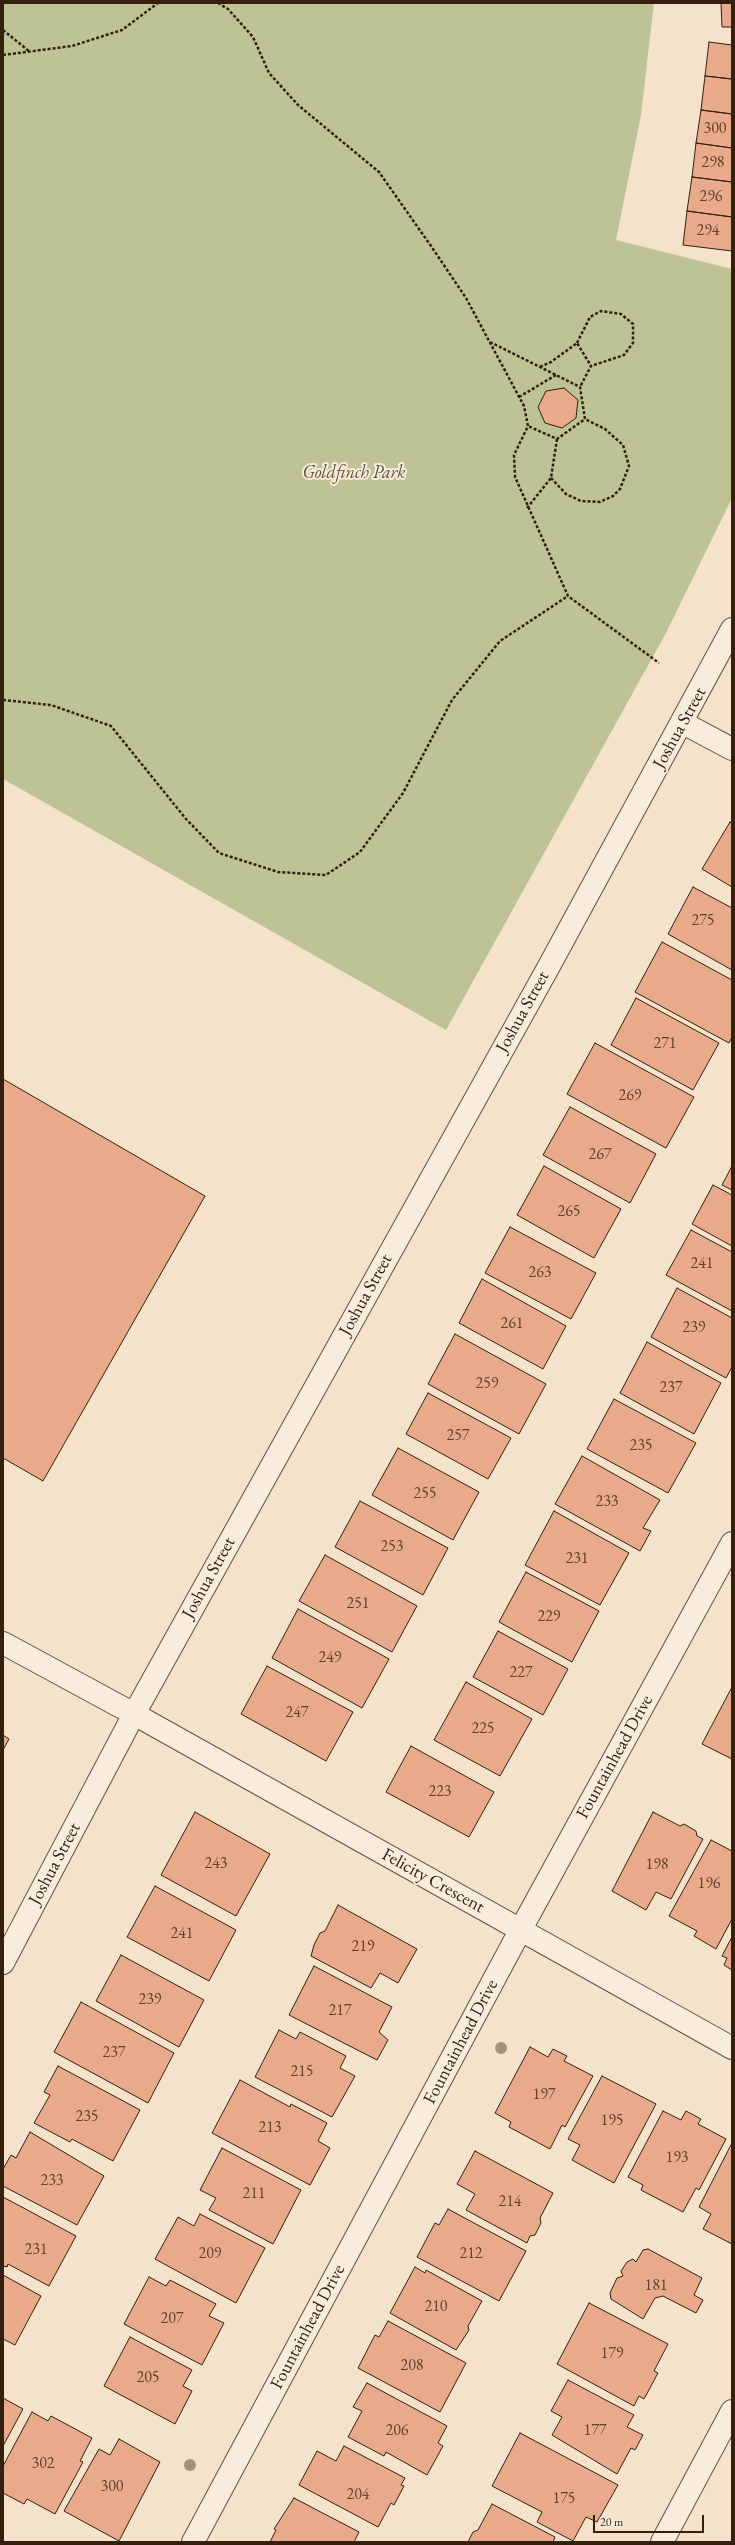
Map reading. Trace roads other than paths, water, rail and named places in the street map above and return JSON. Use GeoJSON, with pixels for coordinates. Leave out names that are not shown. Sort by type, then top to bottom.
{"type":"FeatureCollection","features":[{"type":"Feature","properties":{"kind":"street","name":"Joshua Street"},"geometry":{"type":"LineString","coordinates":[[3,1963],[134,1714],[683,723],[732,629]]}},
{"type":"Feature","properties":{"kind":"street"},"geometry":{"type":"LineString","coordinates":[[683,723],[732,749]]}},
{"type":"Feature","properties":{"kind":"street","name":"Fountainhead Drive"},"geometry":{"type":"LineString","coordinates":[[193,2542],[521,1929],[725,1572],[732,1543]]}},
{"type":"Feature","properties":{"kind":"street","name":"Felicity Crescent"},"geometry":{"type":"LineString","coordinates":[[3,1643],[134,1714],[732,2048]]}},
{"type":"Feature","properties":{"kind":"street"},"geometry":{"type":"LineString","coordinates":[[662,2542],[732,2412]]}},
{"type":"Feature","properties":{"kind":"park label","name":"Goldfinch Park"},"geometry":{"type":"Point","coordinates":[354,473]}}]}
